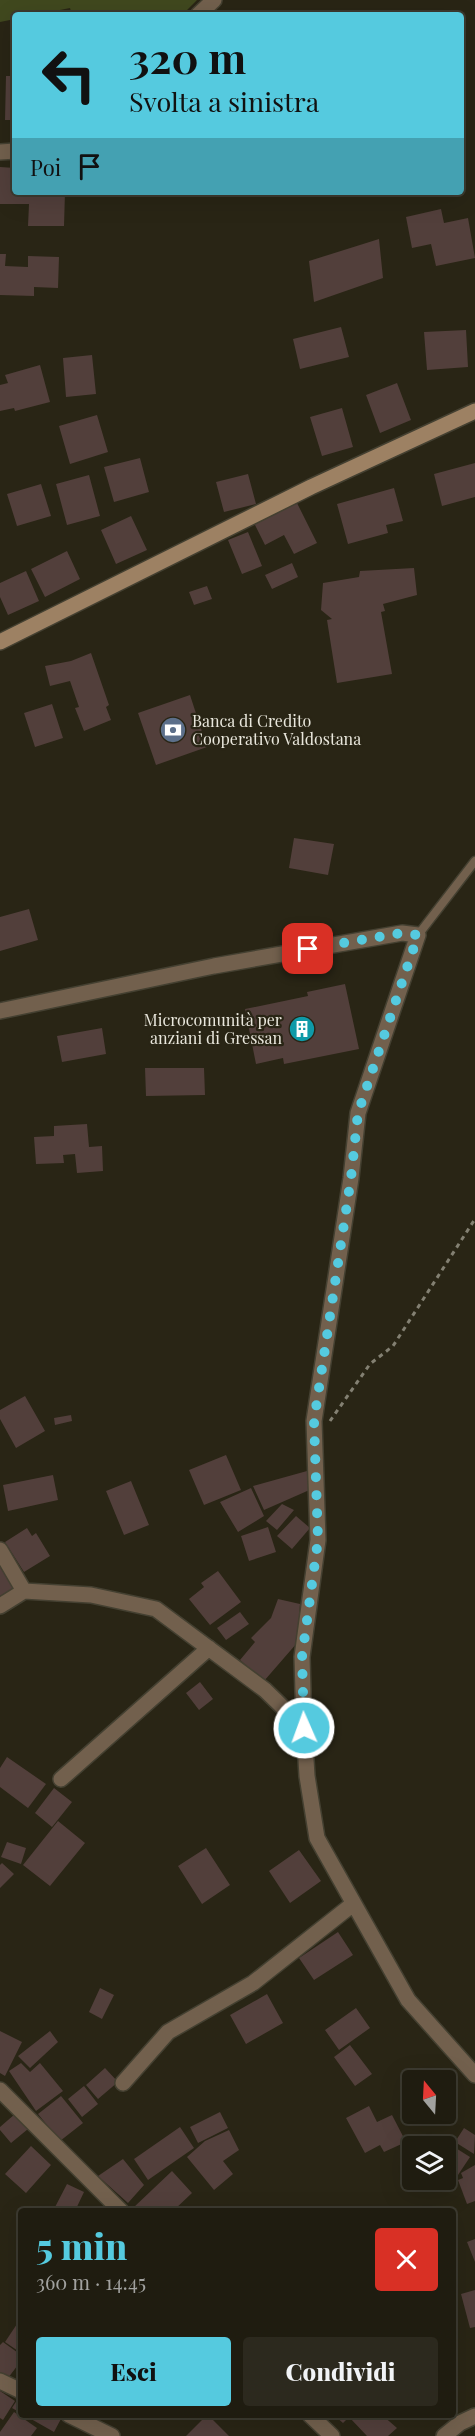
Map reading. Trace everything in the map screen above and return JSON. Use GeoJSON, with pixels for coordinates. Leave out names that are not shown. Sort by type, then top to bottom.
{"type":"FeatureCollection","features":[{"type":"Feature","properties":{"kind":"main road"},"geometry":{"type":"LineString","coordinates":[[0,642],[300,493],[475,411]]}},
{"type":"Feature","properties":{"kind":"street"},"geometry":{"type":"LineString","coordinates":[[201,12],[214,0]]}},
{"type":"Feature","properties":{"kind":"street"},"geometry":{"type":"LineString","coordinates":[[0,1011],[214,966],[402,933],[418,935],[358,1113],[351,1178],[314,1421],[318,1540],[302,1657],[304,1728],[307,1776],[317,1838],[408,2000],[475,2075]]}},
{"type":"Feature","properties":{"kind":"street"},"geometry":{"type":"LineString","coordinates":[[0,1550],[24,1591]]}},
{"type":"Feature","properties":{"kind":"street"},"geometry":{"type":"LineString","coordinates":[[0,1606],[24,1591],[91,1595],[156,1609],[265,1690],[304,1728]]}},
{"type":"Feature","properties":{"kind":"street"},"geometry":{"type":"LineString","coordinates":[[61,1779],[210,1648]]}},
{"type":"Feature","properties":{"kind":"street"},"geometry":{"type":"LineString","coordinates":[[123,2083],[168,2032],[253,1983],[353,1904]]}},
{"type":"Feature","properties":{"kind":"street"},"geometry":{"type":"LineString","coordinates":[[0,2090],[118,2208]]}},
{"type":"Feature","properties":{"kind":"street"},"geometry":{"type":"LineString","coordinates":[[0,2381],[18,2390]]}},
{"type":"Feature","properties":{"kind":"street"},"geometry":{"type":"LineString","coordinates":[[444,2436],[460,2423],[475,2416]]}},
{"type":"Feature","properties":{"kind":"street"},"geometry":{"type":"LineString","coordinates":[[75,2418],[112,2436]]}},
{"type":"Feature","properties":{"kind":"street"},"geometry":{"type":"LineString","coordinates":[[313,2418],[332,2436]]}},
{"type":"Feature","properties":{"kind":"lane"},"geometry":{"type":"LineString","coordinates":[[418,935],[475,861]]}},
{"type":"Feature","properties":{"kind":"path"},"geometry":{"type":"LineString","coordinates":[[329,1422],[370,1364],[393,1346],[475,1219]]}},
{"type":"Feature","properties":{"kind":"green space"},"geometry":{"type":"Polygon","coordinates":[[[0,0],[197,0],[185,12],[71,12],[70,8],[50,12],[12,12],[12,20],[0,22],[0,0]]]}},
{"type":"Feature","properties":{"kind":"building"},"geometry":{"type":"Polygon","coordinates":[[[6,76],[12,76],[12,120],[5,120],[6,76]]]}},
{"type":"Feature","properties":{"kind":"building"},"geometry":{"type":"Polygon","coordinates":[[[0,167],[12,168],[12,195],[65,195],[64,226],[28,226],[29,204],[0,204],[0,167]]]}},
{"type":"Feature","properties":{"kind":"building"},"geometry":{"type":"Polygon","coordinates":[[[441,209],[444,223],[468,218],[475,258],[436,266],[431,244],[412,248],[406,217],[441,209]]]}},
{"type":"Feature","properties":{"kind":"building"},"geometry":{"type":"Polygon","coordinates":[[[379,239],[383,278],[314,302],[309,261],[379,239]]]}},
{"type":"Feature","properties":{"kind":"building"},"geometry":{"type":"Polygon","coordinates":[[[0,254],[6,254],[5,266],[28,267],[28,256],[59,257],[58,288],[34,287],[34,296],[0,295],[0,254]]]}},
{"type":"Feature","properties":{"kind":"building"},"geometry":{"type":"Polygon","coordinates":[[[341,327],[349,357],[300,369],[293,339],[341,327]]]}},
{"type":"Feature","properties":{"kind":"building"},"geometry":{"type":"Polygon","coordinates":[[[466,330],[468,367],[427,370],[424,332],[466,330]]]}},
{"type":"Feature","properties":{"kind":"building"},"geometry":{"type":"Polygon","coordinates":[[[92,355],[96,394],[66,397],[63,358],[92,355]]]}},
{"type":"Feature","properties":{"kind":"building"},"geometry":{"type":"Polygon","coordinates":[[[40,365],[50,402],[15,411],[14,408],[0,411],[0,385],[8,383],[5,375],[40,365]]]}},
{"type":"Feature","properties":{"kind":"building"},"geometry":{"type":"Polygon","coordinates":[[[397,383],[411,420],[380,433],[366,395],[397,383]]]}},
{"type":"Feature","properties":{"kind":"building"},"geometry":{"type":"Polygon","coordinates":[[[342,408],[353,447],[322,456],[310,417],[342,408]]]}},
{"type":"Feature","properties":{"kind":"building"},"geometry":{"type":"Polygon","coordinates":[[[97,415],[108,452],[70,464],[59,426],[97,415]]]}},
{"type":"Feature","properties":{"kind":"building"},"geometry":{"type":"Polygon","coordinates":[[[140,458],[149,492],[114,502],[104,467],[140,458]]]}},
{"type":"Feature","properties":{"kind":"building"},"geometry":{"type":"Polygon","coordinates":[[[475,463],[475,497],[442,506],[434,474],[475,463]]]}},
{"type":"Feature","properties":{"kind":"building"},"geometry":{"type":"Polygon","coordinates":[[[248,474],[256,504],[224,512],[216,482],[248,474]]]}},
{"type":"Feature","properties":{"kind":"building"},"geometry":{"type":"Polygon","coordinates":[[[89,475],[100,516],[67,525],[56,484],[89,475]]]}},
{"type":"Feature","properties":{"kind":"building"},"geometry":{"type":"Polygon","coordinates":[[[41,484],[51,516],[17,526],[7,494],[41,484]]]}},
{"type":"Feature","properties":{"kind":"building"},"geometry":{"type":"Polygon","coordinates":[[[394,488],[403,521],[386,525],[388,533],[348,544],[337,504],[394,488]]]}},
{"type":"Feature","properties":{"kind":"building"},"geometry":{"type":"Polygon","coordinates":[[[296,501],[317,543],[294,554],[284,535],[265,545],[254,523],[296,501]]]}},
{"type":"Feature","properties":{"kind":"building"},"geometry":{"type":"Polygon","coordinates":[[[131,516],[147,550],[116,564],[101,530],[131,516]]]}},
{"type":"Feature","properties":{"kind":"building"},"geometry":{"type":"Polygon","coordinates":[[[248,532],[262,566],[242,574],[228,540],[248,532]]]}},
{"type":"Feature","properties":{"kind":"building"},"geometry":{"type":"Polygon","coordinates":[[[67,551],[80,579],[45,597],[31,569],[67,551]]]}},
{"type":"Feature","properties":{"kind":"building"},"geometry":{"type":"Polygon","coordinates":[[[292,563],[298,577],[272,589],[265,575],[292,563]]]}},
{"type":"Feature","properties":{"kind":"building"},"geometry":{"type":"Polygon","coordinates":[[[414,568],[417,595],[383,604],[385,611],[381,612],[392,674],[337,683],[327,620],[332,619],[321,610],[323,583],[359,577],[360,571],[414,568]]]}},
{"type":"Feature","properties":{"kind":"building"},"geometry":{"type":"Polygon","coordinates":[[[26,571],[39,601],[8,615],[0,597],[0,583],[26,571]]]}},
{"type":"Feature","properties":{"kind":"building"},"geometry":{"type":"Polygon","coordinates":[[[207,586],[212,599],[194,605],[189,592],[207,586]]]}},
{"type":"Feature","properties":{"kind":"building"},"geometry":{"type":"Polygon","coordinates":[[[91,653],[109,705],[106,707],[111,720],[84,731],[75,708],[79,707],[70,681],[50,686],[45,666],[71,661],[91,653]]]}},
{"type":"Feature","properties":{"kind":"building","name":"Banca di Credito Cooperativo Valdostana"},"geometry":{"type":"Polygon","coordinates":[[[190,695],[207,747],[156,765],[138,713],[190,695]]]}},
{"type":"Feature","properties":{"kind":"building"},"geometry":{"type":"Polygon","coordinates":[[[52,704],[63,738],[35,747],[24,713],[52,704]]]}},
{"type":"Feature","properties":{"kind":"building"},"geometry":{"type":"Polygon","coordinates":[[[294,838],[334,844],[328,875],[289,868],[294,838]]]}},
{"type":"Feature","properties":{"kind":"building"},"geometry":{"type":"Polygon","coordinates":[[[29,909],[38,940],[0,951],[0,917],[29,909]]]}},
{"type":"Feature","properties":{"kind":"building","name":"Microcomunità per anziani di Gressan"},"geometry":{"type":"Polygon","coordinates":[[[345,984],[359,1049],[284,1064],[283,1058],[256,1064],[245,1009],[308,996],[307,992],[345,984]]]}},
{"type":"Feature","properties":{"kind":"building"},"geometry":{"type":"Polygon","coordinates":[[[102,1028],[106,1054],[62,1062],[57,1036],[102,1028]]]}},
{"type":"Feature","properties":{"kind":"building"},"geometry":{"type":"Polygon","coordinates":[[[145,1068],[204,1068],[205,1095],[146,1096],[145,1068]]]}},
{"type":"Feature","properties":{"kind":"building"},"geometry":{"type":"Polygon","coordinates":[[[87,1124],[89,1147],[102,1146],[103,1171],[77,1173],[75,1154],[63,1155],[64,1163],[36,1164],[34,1137],[54,1136],[54,1126],[87,1124]]]}},
{"type":"Feature","properties":{"kind":"building"},"geometry":{"type":"Polygon","coordinates":[[[25,1396],[45,1431],[16,1448],[0,1419],[0,1410],[25,1396]]]}},
{"type":"Feature","properties":{"kind":"building"},"geometry":{"type":"Polygon","coordinates":[[[71,1415],[72,1421],[55,1425],[54,1418],[71,1415]]]}},
{"type":"Feature","properties":{"kind":"building"},"geometry":{"type":"Polygon","coordinates":[[[226,1455],[241,1490],[204,1505],[189,1470],[226,1455]]]}},
{"type":"Feature","properties":{"kind":"building"},"geometry":{"type":"Polygon","coordinates":[[[307,1471],[314,1488],[264,1510],[253,1486],[307,1471]]]}},
{"type":"Feature","properties":{"kind":"building"},"geometry":{"type":"Polygon","coordinates":[[[53,1475],[58,1500],[8,1511],[3,1485],[53,1475]]]}},
{"type":"Feature","properties":{"kind":"building"},"geometry":{"type":"Polygon","coordinates":[[[131,1481],[149,1525],[124,1535],[106,1491],[131,1481]]]}},
{"type":"Feature","properties":{"kind":"building"},"geometry":{"type":"Polygon","coordinates":[[[251,1488],[264,1516],[238,1532],[220,1502],[251,1488]]]}},
{"type":"Feature","properties":{"kind":"building"},"geometry":{"type":"Polygon","coordinates":[[[282,1504],[294,1510],[277,1530],[266,1521],[282,1504]]]}},
{"type":"Feature","properties":{"kind":"building"},"geometry":{"type":"Polygon","coordinates":[[[296,1516],[310,1528],[292,1549],[277,1536],[296,1516]]]}},
{"type":"Feature","properties":{"kind":"building"},"geometry":{"type":"Polygon","coordinates":[[[268,1527],[276,1552],[249,1561],[241,1536],[268,1527]]]}},
{"type":"Feature","properties":{"kind":"building"},"geometry":{"type":"Polygon","coordinates":[[[27,1528],[32,1536],[36,1533],[50,1556],[24,1572],[5,1542],[27,1528]]]}},
{"type":"Feature","properties":{"kind":"building"},"geometry":{"type":"Polygon","coordinates":[[[0,1567],[14,1588],[0,1596],[0,1567]]]}},
{"type":"Feature","properties":{"kind":"building"},"geometry":{"type":"Polygon","coordinates":[[[218,1571],[241,1602],[210,1625],[189,1599],[204,1587],[201,1583],[218,1571]]]}},
{"type":"Feature","properties":{"kind":"building"},"geometry":{"type":"Polygon","coordinates":[[[278,1599],[300,1604],[297,1643],[264,1681],[240,1660],[255,1642],[251,1638],[271,1618],[278,1599]]]}},
{"type":"Feature","properties":{"kind":"building"},"geometry":{"type":"Polygon","coordinates":[[[240,1612],[249,1624],[226,1640],[217,1628],[240,1612]]]}},
{"type":"Feature","properties":{"kind":"building"},"geometry":{"type":"Polygon","coordinates":[[[200,1682],[213,1699],[199,1710],[186,1693],[200,1682]]]}},
{"type":"Feature","properties":{"kind":"building"},"geometry":{"type":"Polygon","coordinates":[[[7,1757],[46,1784],[28,1808],[0,1787],[0,1768],[7,1757]]]}},
{"type":"Feature","properties":{"kind":"building"},"geometry":{"type":"Polygon","coordinates":[[[54,1788],[72,1802],[52,1827],[35,1813],[54,1788]]]}},
{"type":"Feature","properties":{"kind":"building"},"geometry":{"type":"Polygon","coordinates":[[[58,1821],[85,1843],[50,1886],[23,1865],[58,1821]]]}},
{"type":"Feature","properties":{"kind":"building"},"geometry":{"type":"Polygon","coordinates":[[[7,1842],[26,1848],[21,1864],[1,1857],[7,1842]]]}},
{"type":"Feature","properties":{"kind":"building"},"geometry":{"type":"Polygon","coordinates":[[[206,1848],[230,1885],[202,1904],[178,1866],[206,1848]]]}},
{"type":"Feature","properties":{"kind":"building"},"geometry":{"type":"Polygon","coordinates":[[[299,1850],[321,1881],[290,1903],[269,1871],[299,1850]]]}},
{"type":"Feature","properties":{"kind":"building"},"geometry":{"type":"Polygon","coordinates":[[[2,1863],[14,1874],[0,1888],[0,1865],[2,1863]]]}},
{"type":"Feature","properties":{"kind":"building"},"geometry":{"type":"Polygon","coordinates":[[[338,1932],[353,1955],[314,1980],[299,1958],[338,1932]]]}},
{"type":"Feature","properties":{"kind":"building"},"geometry":{"type":"Polygon","coordinates":[[[100,1988],[114,1995],[102,2019],[89,2012],[100,1988]]]}},
{"type":"Feature","properties":{"kind":"building"},"geometry":{"type":"Polygon","coordinates":[[[267,1994],[283,2023],[246,2044],[230,2015],[267,1994]]]}},
{"type":"Feature","properties":{"kind":"building"},"geometry":{"type":"Polygon","coordinates":[[[356,2008],[370,2028],[339,2050],[325,2030],[356,2008]]]}},
{"type":"Feature","properties":{"kind":"building"},"geometry":{"type":"Polygon","coordinates":[[[0,2031],[22,2042],[5,2076],[0,2073],[0,2031]]]}},
{"type":"Feature","properties":{"kind":"building"},"geometry":{"type":"Polygon","coordinates":[[[50,2031],[58,2042],[30,2068],[18,2056],[50,2031]]]}},
{"type":"Feature","properties":{"kind":"building"},"geometry":{"type":"Polygon","coordinates":[[[350,2045],[372,2074],[355,2086],[334,2057],[350,2045]]]}},
{"type":"Feature","properties":{"kind":"building"},"geometry":{"type":"Polygon","coordinates":[[[21,2063],[30,2072],[40,2063],[63,2091],[36,2111],[9,2071],[21,2063]]]}},
{"type":"Feature","properties":{"kind":"building"},"geometry":{"type":"Polygon","coordinates":[[[105,2068],[118,2082],[98,2099],[86,2085],[105,2068]]]}},
{"type":"Feature","properties":{"kind":"building"},"geometry":{"type":"Polygon","coordinates":[[[84,2086],[98,2104],[82,2117],[68,2099],[84,2086]]]}},
{"type":"Feature","properties":{"kind":"building"},"geometry":{"type":"Polygon","coordinates":[[[61,2096],[83,2123],[60,2141],[38,2114],[61,2096]]]}},
{"type":"Feature","properties":{"kind":"building"},"geometry":{"type":"Polygon","coordinates":[[[369,2106],[377,2122],[392,2115],[403,2136],[402,2144],[384,2152],[380,2145],[365,2153],[346,2118],[369,2106]]]}},
{"type":"Feature","properties":{"kind":"building"},"geometry":{"type":"Polygon","coordinates":[[[220,2112],[228,2128],[198,2143],[190,2127],[220,2112]]]}},
{"type":"Feature","properties":{"kind":"building"},"geometry":{"type":"Polygon","coordinates":[[[15,2114],[28,2129],[11,2143],[0,2127],[15,2114]]]}},
{"type":"Feature","properties":{"kind":"building"},"geometry":{"type":"Polygon","coordinates":[[[180,2127],[194,2148],[148,2180],[134,2159],[180,2127]]]}},
{"type":"Feature","properties":{"kind":"building"},"geometry":{"type":"Polygon","coordinates":[[[464,2128],[475,2135],[474,2154],[456,2143],[464,2128]]]}},
{"type":"Feature","properties":{"kind":"building"},"geometry":{"type":"Polygon","coordinates":[[[229,2130],[239,2150],[223,2161],[233,2174],[214,2190],[187,2157],[205,2141],[229,2130]]]}},
{"type":"Feature","properties":{"kind":"building"},"geometry":{"type":"Polygon","coordinates":[[[31,2146],[51,2165],[26,2193],[5,2174],[31,2146]]]}},
{"type":"Feature","properties":{"kind":"building"},"geometry":{"type":"Polygon","coordinates":[[[456,2148],[470,2157],[456,2178],[456,2148]]]}},
{"type":"Feature","properties":{"kind":"building"},"geometry":{"type":"Polygon","coordinates":[[[123,2159],[144,2185],[128,2203],[98,2176],[123,2159]]]}},
{"type":"Feature","properties":{"kind":"building"},"geometry":{"type":"Polygon","coordinates":[[[475,2165],[475,2201],[467,2204],[458,2180],[463,2178],[461,2173],[475,2165]]]}},
{"type":"Feature","properties":{"kind":"building"},"geometry":{"type":"Polygon","coordinates":[[[172,2171],[192,2193],[176,2208],[133,2208],[172,2171]]]}},
{"type":"Feature","properties":{"kind":"building"},"geometry":{"type":"Polygon","coordinates":[[[67,2184],[84,2192],[76,2208],[55,2208],[67,2184]]]}},
{"type":"Feature","properties":{"kind":"building"},"geometry":{"type":"Polygon","coordinates":[[[475,2239],[475,2262],[467,2242],[475,2239]]]}},
{"type":"Feature","properties":{"kind":"building"},"geometry":{"type":"Polygon","coordinates":[[[475,2290],[475,2327],[470,2328],[461,2294],[475,2290]]]}},
{"type":"Feature","properties":{"kind":"building"},"geometry":{"type":"Polygon","coordinates":[[[18,2322],[18,2351],[5,2342],[18,2322]]]}},
{"type":"Feature","properties":{"kind":"building"},"geometry":{"type":"Polygon","coordinates":[[[3,2342],[18,2353],[18,2365],[8,2378],[0,2372],[0,2345],[3,2342]]]}},
{"type":"Feature","properties":{"kind":"building"},"geometry":{"type":"Polygon","coordinates":[[[0,2391],[15,2401],[3,2420],[0,2418],[0,2391]]]}},
{"type":"Feature","properties":{"kind":"building"},"geometry":{"type":"Polygon","coordinates":[[[18,2399],[18,2411],[12,2408],[18,2399]]]}},
{"type":"Feature","properties":{"kind":"building"},"geometry":{"type":"Polygon","coordinates":[[[14,2412],[18,2418],[23,2418],[37,2428],[31,2436],[0,2436],[0,2432],[14,2412]]]}},
{"type":"Feature","properties":{"kind":"building"},"geometry":{"type":"Polygon","coordinates":[[[29,2418],[61,2418],[54,2432],[29,2418]]]}},
{"type":"Feature","properties":{"kind":"building"},"geometry":{"type":"Polygon","coordinates":[[[204,2418],[211,2418],[229,2436],[186,2436],[204,2418]]]}},
{"type":"Feature","properties":{"kind":"building"},"geometry":{"type":"Polygon","coordinates":[[[337,2418],[348,2418],[343,2423],[337,2418]]]}},
{"type":"Feature","properties":{"kind":"building"},"geometry":{"type":"Polygon","coordinates":[[[350,2418],[385,2418],[397,2428],[388,2436],[367,2436],[350,2418]]]}},
{"type":"Feature","properties":{"kind":"place","name":"Banca di Credito Cooperativo Valdostana"},"geometry":{"type":"Point","coordinates":[173,730]}},
{"type":"Feature","properties":{"kind":"place","name":"Microcomunità per anziani di Gressan"},"geometry":{"type":"Point","coordinates":[302,1029]}},
{"type":"Feature","properties":{"kind":"route"},"geometry":{"type":"LineString","coordinates":[[304,1728],[302,1657],[318,1540],[314,1421],[351,1178],[358,1113],[418,935],[402,933],[308,949]]}}]}
